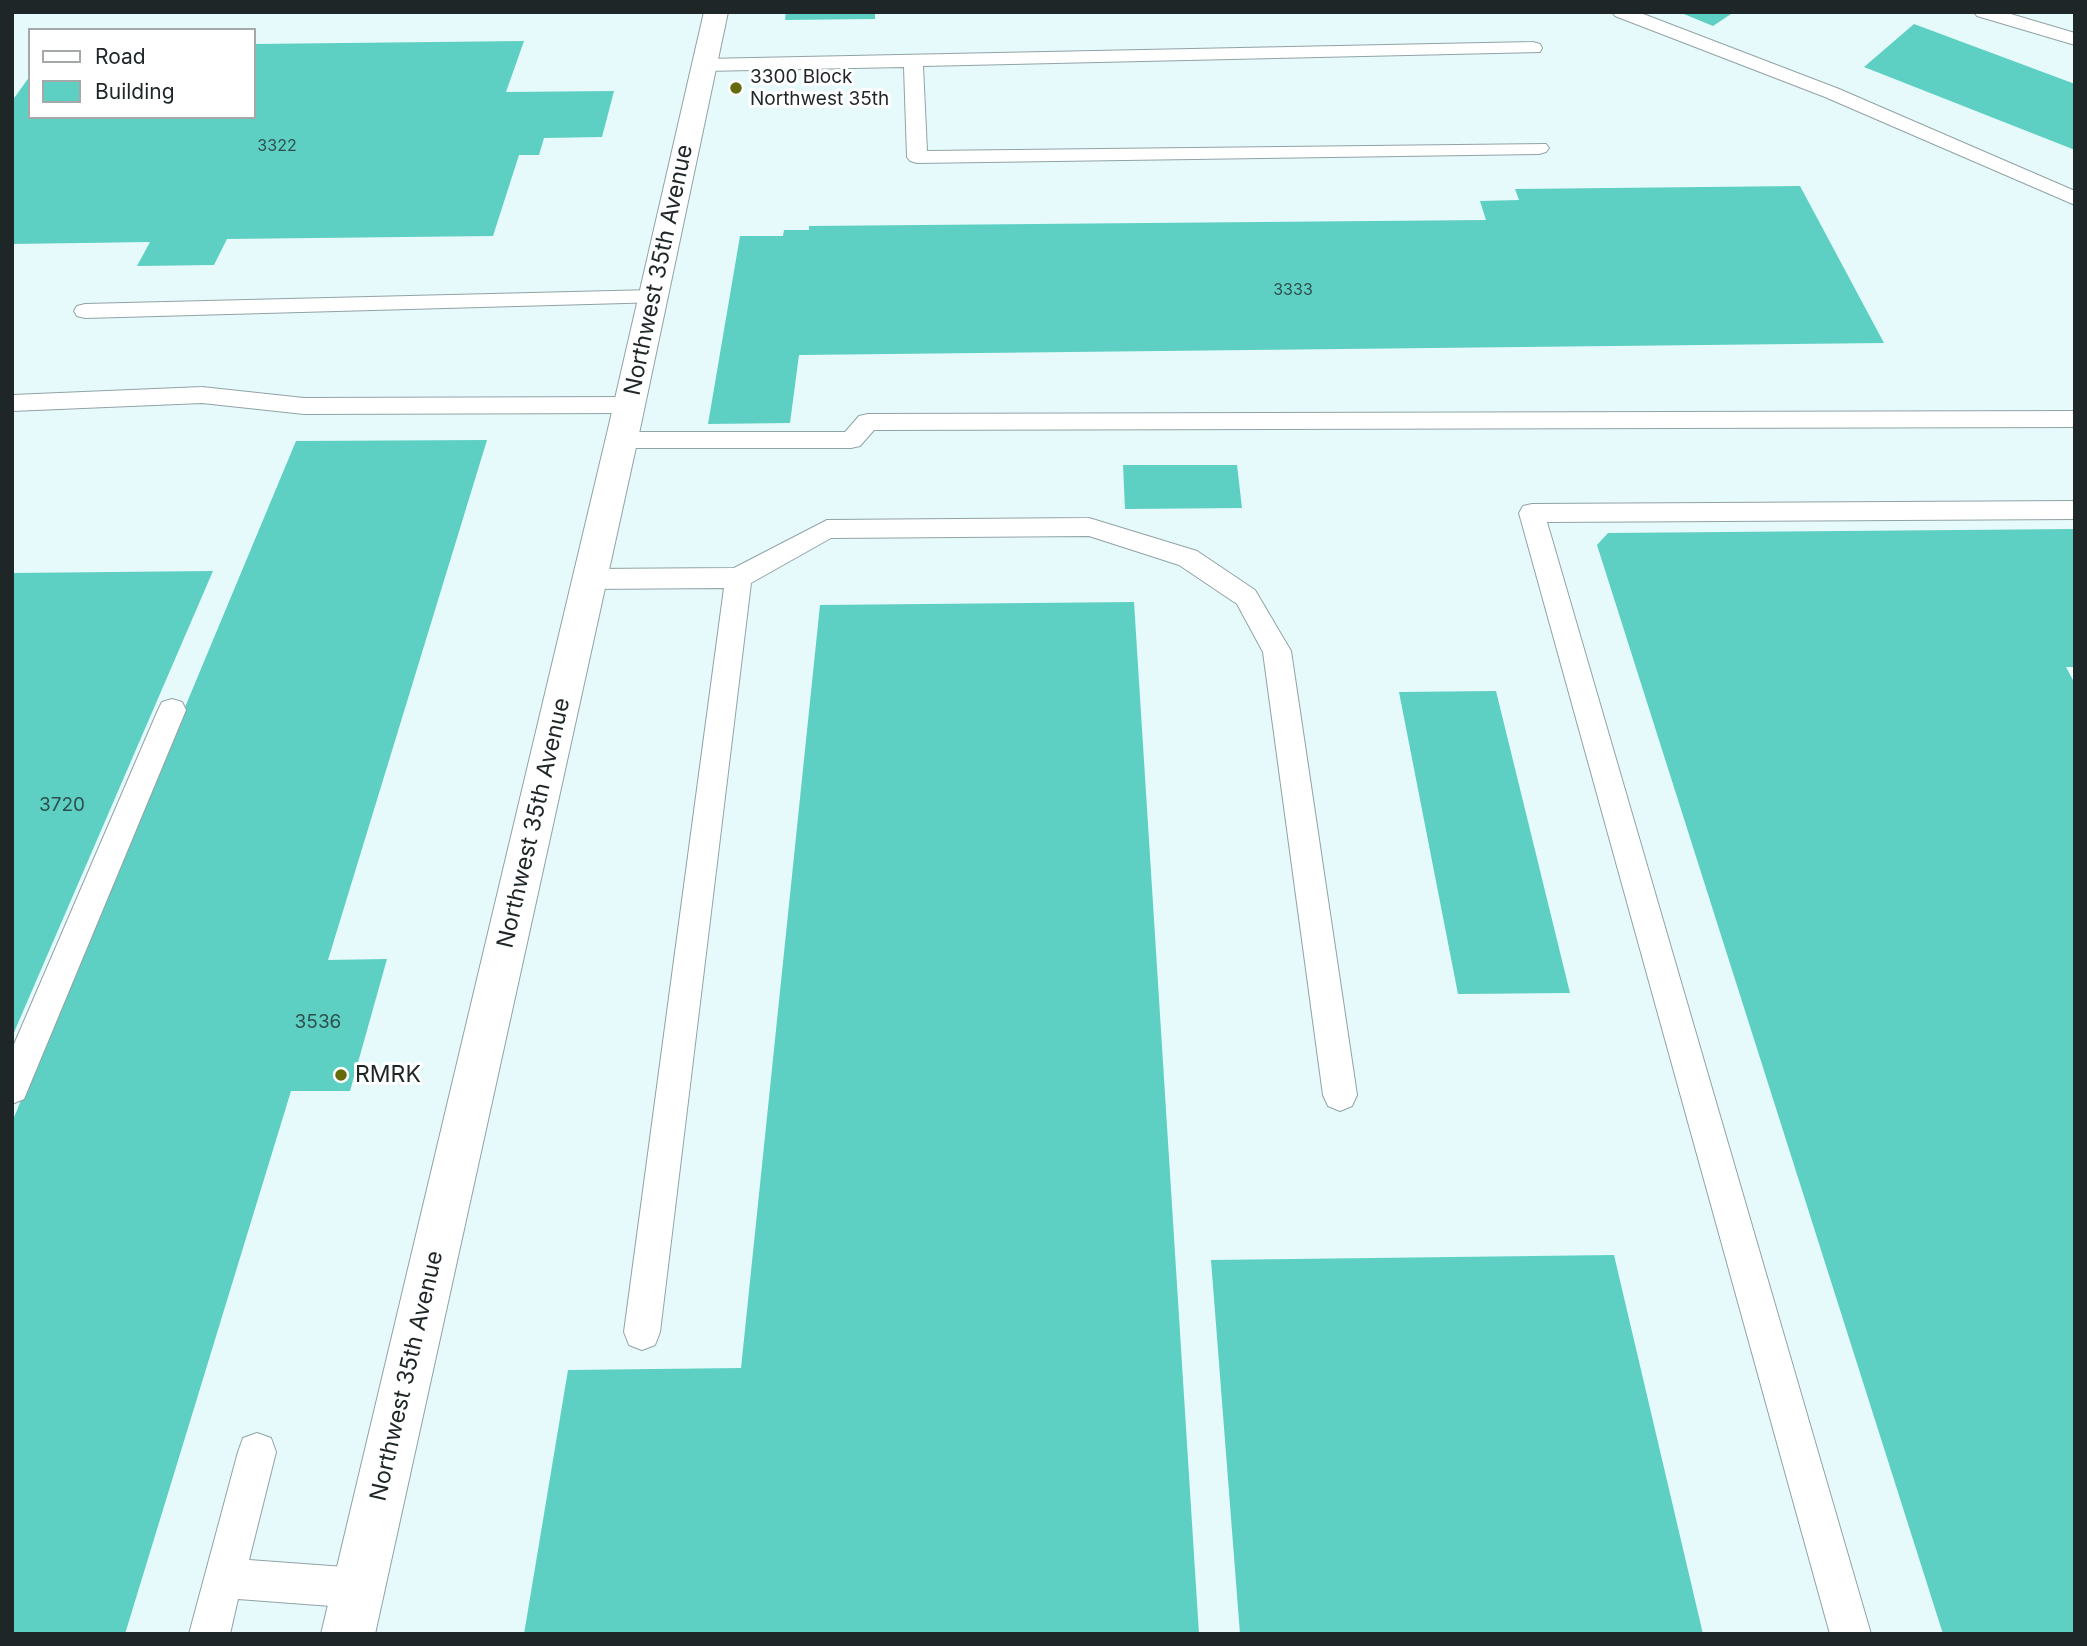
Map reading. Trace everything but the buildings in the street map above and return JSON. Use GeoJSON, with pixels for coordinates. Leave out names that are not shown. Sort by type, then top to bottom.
{"type":"FeatureCollection","features":[{"type":"Feature","properties":{"kind":"street","name":"Northwest 35th Avenue"},"geometry":{"type":"LineString","coordinates":[[348,1634],[629,405],[716,12]]}},
{"type":"Feature","properties":{"kind":"lane"},"geometry":{"type":"LineString","coordinates":[[1621,12],[1832,93],[2075,200]]}},
{"type":"Feature","properties":{"kind":"lane"},"geometry":{"type":"LineString","coordinates":[[1983,12],[2075,39]]}},
{"type":"Feature","properties":{"kind":"lane"},"geometry":{"type":"LineString","coordinates":[[704,65],[1533,48]]}},
{"type":"Feature","properties":{"kind":"lane"},"geometry":{"type":"LineString","coordinates":[[914,61],[917,157],[1539,148]]}},
{"type":"Feature","properties":{"kind":"lane"},"geometry":{"type":"LineString","coordinates":[[85,311],[653,297]]}},
{"type":"Feature","properties":{"kind":"lane"},"geometry":{"type":"LineString","coordinates":[[12,403],[202,395],[304,406],[629,405]]}},
{"type":"Feature","properties":{"kind":"lane"},"geometry":{"type":"LineString","coordinates":[[621,440],[851,440],[868,422],[2075,419]]}},
{"type":"Feature","properties":{"kind":"lane"},"geometry":{"type":"LineString","coordinates":[[1851,1634],[1532,513],[2075,510]]}},
{"type":"Feature","properties":{"kind":"lane"},"geometry":{"type":"LineString","coordinates":[[589,579],[738,578],[827,529],[1089,527],[1188,558],[1245,597],[1276,651],[1340,1095]]}},
{"type":"Feature","properties":{"kind":"lane"},"geometry":{"type":"LineString","coordinates":[[642,1332],[738,578]]}},
{"type":"Feature","properties":{"kind":"lane"},"geometry":{"type":"LineString","coordinates":[[12,1088],[172,710]]}},
{"type":"Feature","properties":{"kind":"lane"},"geometry":{"type":"LineString","coordinates":[[209,1634],[257,1452]]}},
{"type":"Feature","properties":{"kind":"lane"},"geometry":{"type":"LineString","coordinates":[[224,1578],[358,1588]]}},
{"type":"Feature","properties":{"kind":"place","name":"3300 Block Northwest 35th"},"geometry":{"type":"Point","coordinates":[736,88]}},
{"type":"Feature","properties":{"kind":"place","name":"RMRK"},"geometry":{"type":"Point","coordinates":[341,1075]}}]}
